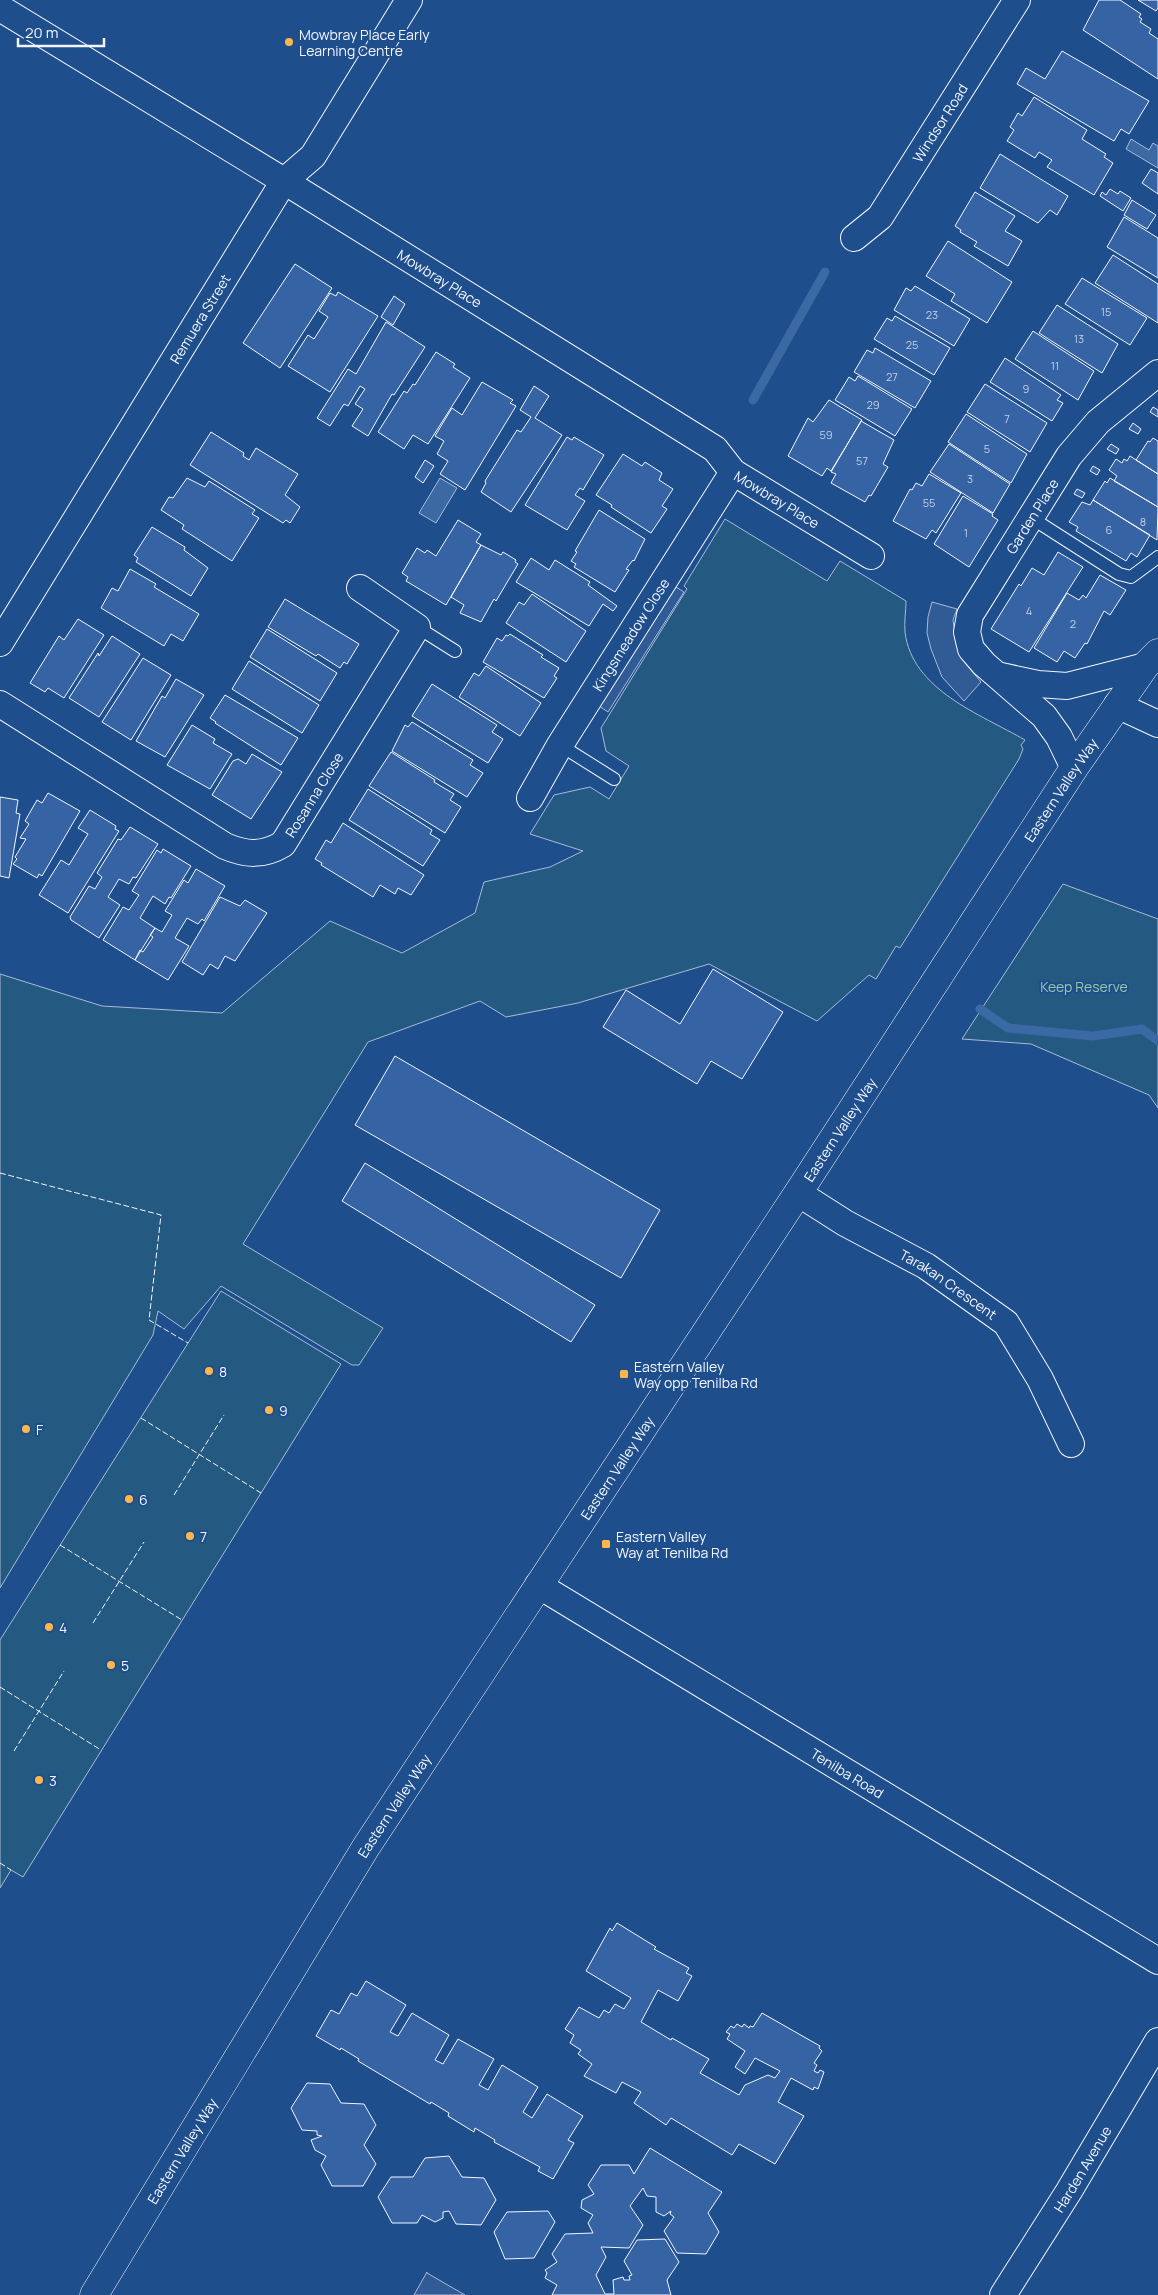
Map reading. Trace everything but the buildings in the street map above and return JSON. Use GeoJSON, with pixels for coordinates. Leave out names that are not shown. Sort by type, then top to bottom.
{"type":"FeatureCollection","features":[{"type":"Feature","properties":{"kind":"main road","name":"Eastern Valley Way"},"geometry":{"type":"LineString","coordinates":[[94,2295],[366,1847],[798,1194],[1074,768],[1117,705],[1152,660]]}},
{"type":"Feature","properties":{"kind":"street","name":"Remuera Street"},"geometry":{"type":"LineString","coordinates":[[0,643],[284,181],[313,156],[408,0]]}},
{"type":"Feature","properties":{"kind":"street","name":"Windsor Road"},"geometry":{"type":"LineString","coordinates":[[854,238],[880,217],[1017,0]]}},
{"type":"Feature","properties":{"kind":"street","name":"Mowbray Place"},"geometry":{"type":"LineString","coordinates":[[0,8],[284,181],[715,449],[733,472],[871,556]]}},
{"type":"Feature","properties":{"kind":"street","name":"Garden Place"},"geometry":{"type":"LineString","coordinates":[[1074,768],[1059,737],[1044,716],[1001,676],[984,664],[971,649],[967,632],[970,615],[1070,456],[1098,422],[1158,373]]}},
{"type":"Feature","properties":{"kind":"street","name":"Kingsmeadow Close"},"geometry":{"type":"LineString","coordinates":[[530,798],[560,745],[733,472]]}},
{"type":"Feature","properties":{"kind":"street"},"geometry":{"type":"LineString","coordinates":[[360,588],[418,627]]}},
{"type":"Feature","properties":{"kind":"street","name":"Rosanna Close"},"geometry":{"type":"LineString","coordinates":[[0,704],[225,846],[241,853],[271,851],[283,844],[418,627]]}},
{"type":"Feature","properties":{"kind":"street","name":"Garden Place"},"geometry":{"type":"LineString","coordinates":[[1001,676],[1038,684],[1067,686],[1152,660]]}},
{"type":"Feature","properties":{"kind":"street"},"geometry":{"type":"LineString","coordinates":[[1117,705],[1158,724]]}},
{"type":"Feature","properties":{"kind":"street","name":"Tarakan Crescent"},"geometry":{"type":"LineString","coordinates":[[798,1194],[845,1223],[926,1266],[1006,1323],[1040,1378],[1071,1444]]}},
{"type":"Feature","properties":{"kind":"street","name":"Tenilba Road"},"geometry":{"type":"LineString","coordinates":[[538,1585],[1158,1960]]}},
{"type":"Feature","properties":{"kind":"street","name":"Harden Avenue"},"geometry":{"type":"LineString","coordinates":[[1003,2295],[1069,2191],[1158,2041]]}},
{"type":"Feature","properties":{"kind":"lane"},"geometry":{"type":"LineString","coordinates":[[1030,517],[1119,574],[1131,577],[1158,557]]}},
{"type":"Feature","properties":{"kind":"lane"},"geometry":{"type":"LineString","coordinates":[[418,627],[455,651]]}},
{"type":"Feature","properties":{"kind":"lane"},"geometry":{"type":"LineString","coordinates":[[560,745],[614,779]]}},
{"type":"Feature","properties":{"kind":"green space"},"geometry":{"type":"Polygon","coordinates":[[[725,519],[827,581],[840,561],[906,601],[905,632],[910,652],[920,670],[934,685],[969,710],[1025,740],[1021,745],[1023,749],[1019,759],[900,948],[896,946],[876,979],[869,975],[817,1021],[709,964],[578,1003],[506,1017],[480,1001],[368,1042],[243,1244],[383,1328],[359,1365],[352,1365],[221,1286],[184,1329],[158,1311],[153,1335],[0,1588],[0,974],[102,1006],[222,1013],[330,921],[402,953],[475,913],[484,882],[550,867],[583,851],[530,834],[554,795],[590,787],[609,799],[629,766],[606,751],[601,728],[687,589],[684,586],[725,519]]]}},
{"type":"Feature","properties":{"kind":"green space","name":"Keep Reserve"},"geometry":{"type":"Polygon","coordinates":[[[1063,884],[1158,919],[1158,1108],[1149,1095],[1031,1044],[962,1039],[1063,884]]]}},
{"type":"Feature","properties":{"kind":"green space"},"geometry":{"type":"Polygon","coordinates":[[[221,1291],[341,1364],[23,1877],[11,1870],[0,1888],[0,1640],[221,1291]]]}},
{"type":"Feature","properties":{"kind":"shaded area"},"geometry":{"type":"Polygon","coordinates":[[[1131,139],[1149,150],[1153,143],[1158,146],[1158,168],[1126,149],[1131,139]]]}},
{"type":"Feature","properties":{"kind":"shaded area"},"geometry":{"type":"Polygon","coordinates":[[[440,478],[457,488],[436,523],[419,513],[440,478]]]}},
{"type":"Feature","properties":{"kind":"shaded area"},"geometry":{"type":"Polygon","coordinates":[[[676,587],[684,592],[608,712],[599,706],[676,587]]]}},
{"type":"Feature","properties":{"kind":"shaded area"},"geometry":{"type":"Polygon","coordinates":[[[932,602],[957,609],[953,620],[956,642],[965,663],[981,682],[964,701],[942,677],[931,649],[927,633],[928,617],[932,602]]]}},
{"type":"Feature","properties":{"kind":"shaded area"},"geometry":{"type":"Polygon","coordinates":[[[427,2273],[465,2295],[414,2295],[427,2273]]]}},
{"type":"Feature","properties":{"kind":"waterway"},"geometry":{"type":"LineString","coordinates":[[753,400],[825,272]]}},
{"type":"Feature","properties":{"kind":"waterway"},"geometry":{"type":"LineString","coordinates":[[980,1009],[1008,1028],[1093,1036],[1142,1029],[1158,1041]]}},
{"type":"Feature","properties":{"kind":"fence"},"geometry":{"type":"LineString","coordinates":[[0,1173],[161,1215],[149,1320],[188,1343]]}},
{"type":"Feature","properties":{"kind":"fence"},"geometry":{"type":"LineString","coordinates":[[174,1495],[224,1415]]}},
{"type":"Feature","properties":{"kind":"fence"},"geometry":{"type":"LineString","coordinates":[[141,1418],[261,1493]]}},
{"type":"Feature","properties":{"kind":"fence"},"geometry":{"type":"LineString","coordinates":[[93,1623],[144,1542]]}},
{"type":"Feature","properties":{"kind":"fence"},"geometry":{"type":"LineString","coordinates":[[60,1545],[182,1620]]}},
{"type":"Feature","properties":{"kind":"fence"},"geometry":{"type":"LineString","coordinates":[[14,1751],[64,1671]]}},
{"type":"Feature","properties":{"kind":"fence"},"geometry":{"type":"LineString","coordinates":[[0,1687],[101,1750]]}},
{"type":"Feature","properties":{"kind":"fence"},"geometry":{"type":"LineString","coordinates":[[0,1863],[11,1870]]}},
{"type":"Feature","properties":{"kind":"place","name":"Mowbray Place Early Learning Centre"},"geometry":{"type":"Point","coordinates":[289,42]}},
{"type":"Feature","properties":{"kind":"place","name":"8"},"geometry":{"type":"Point","coordinates":[209,1371]}},
{"type":"Feature","properties":{"kind":"place","name":"Eastern Valley Way opp Tenilba Rd"},"geometry":{"type":"Point","coordinates":[624,1374]}},
{"type":"Feature","properties":{"kind":"place","name":"9"},"geometry":{"type":"Point","coordinates":[269,1410]}},
{"type":"Feature","properties":{"kind":"place","name":"F"},"geometry":{"type":"Point","coordinates":[26,1429]}},
{"type":"Feature","properties":{"kind":"place","name":"6"},"geometry":{"type":"Point","coordinates":[129,1499]}},
{"type":"Feature","properties":{"kind":"place","name":"7"},"geometry":{"type":"Point","coordinates":[190,1536]}},
{"type":"Feature","properties":{"kind":"place","name":"Eastern Valley Way at Tenilba Rd"},"geometry":{"type":"Point","coordinates":[606,1544]}},
{"type":"Feature","properties":{"kind":"place","name":"4"},"geometry":{"type":"Point","coordinates":[49,1627]}},
{"type":"Feature","properties":{"kind":"place","name":"5"},"geometry":{"type":"Point","coordinates":[111,1665]}},
{"type":"Feature","properties":{"kind":"place","name":"3"},"geometry":{"type":"Point","coordinates":[39,1780]}}]}
